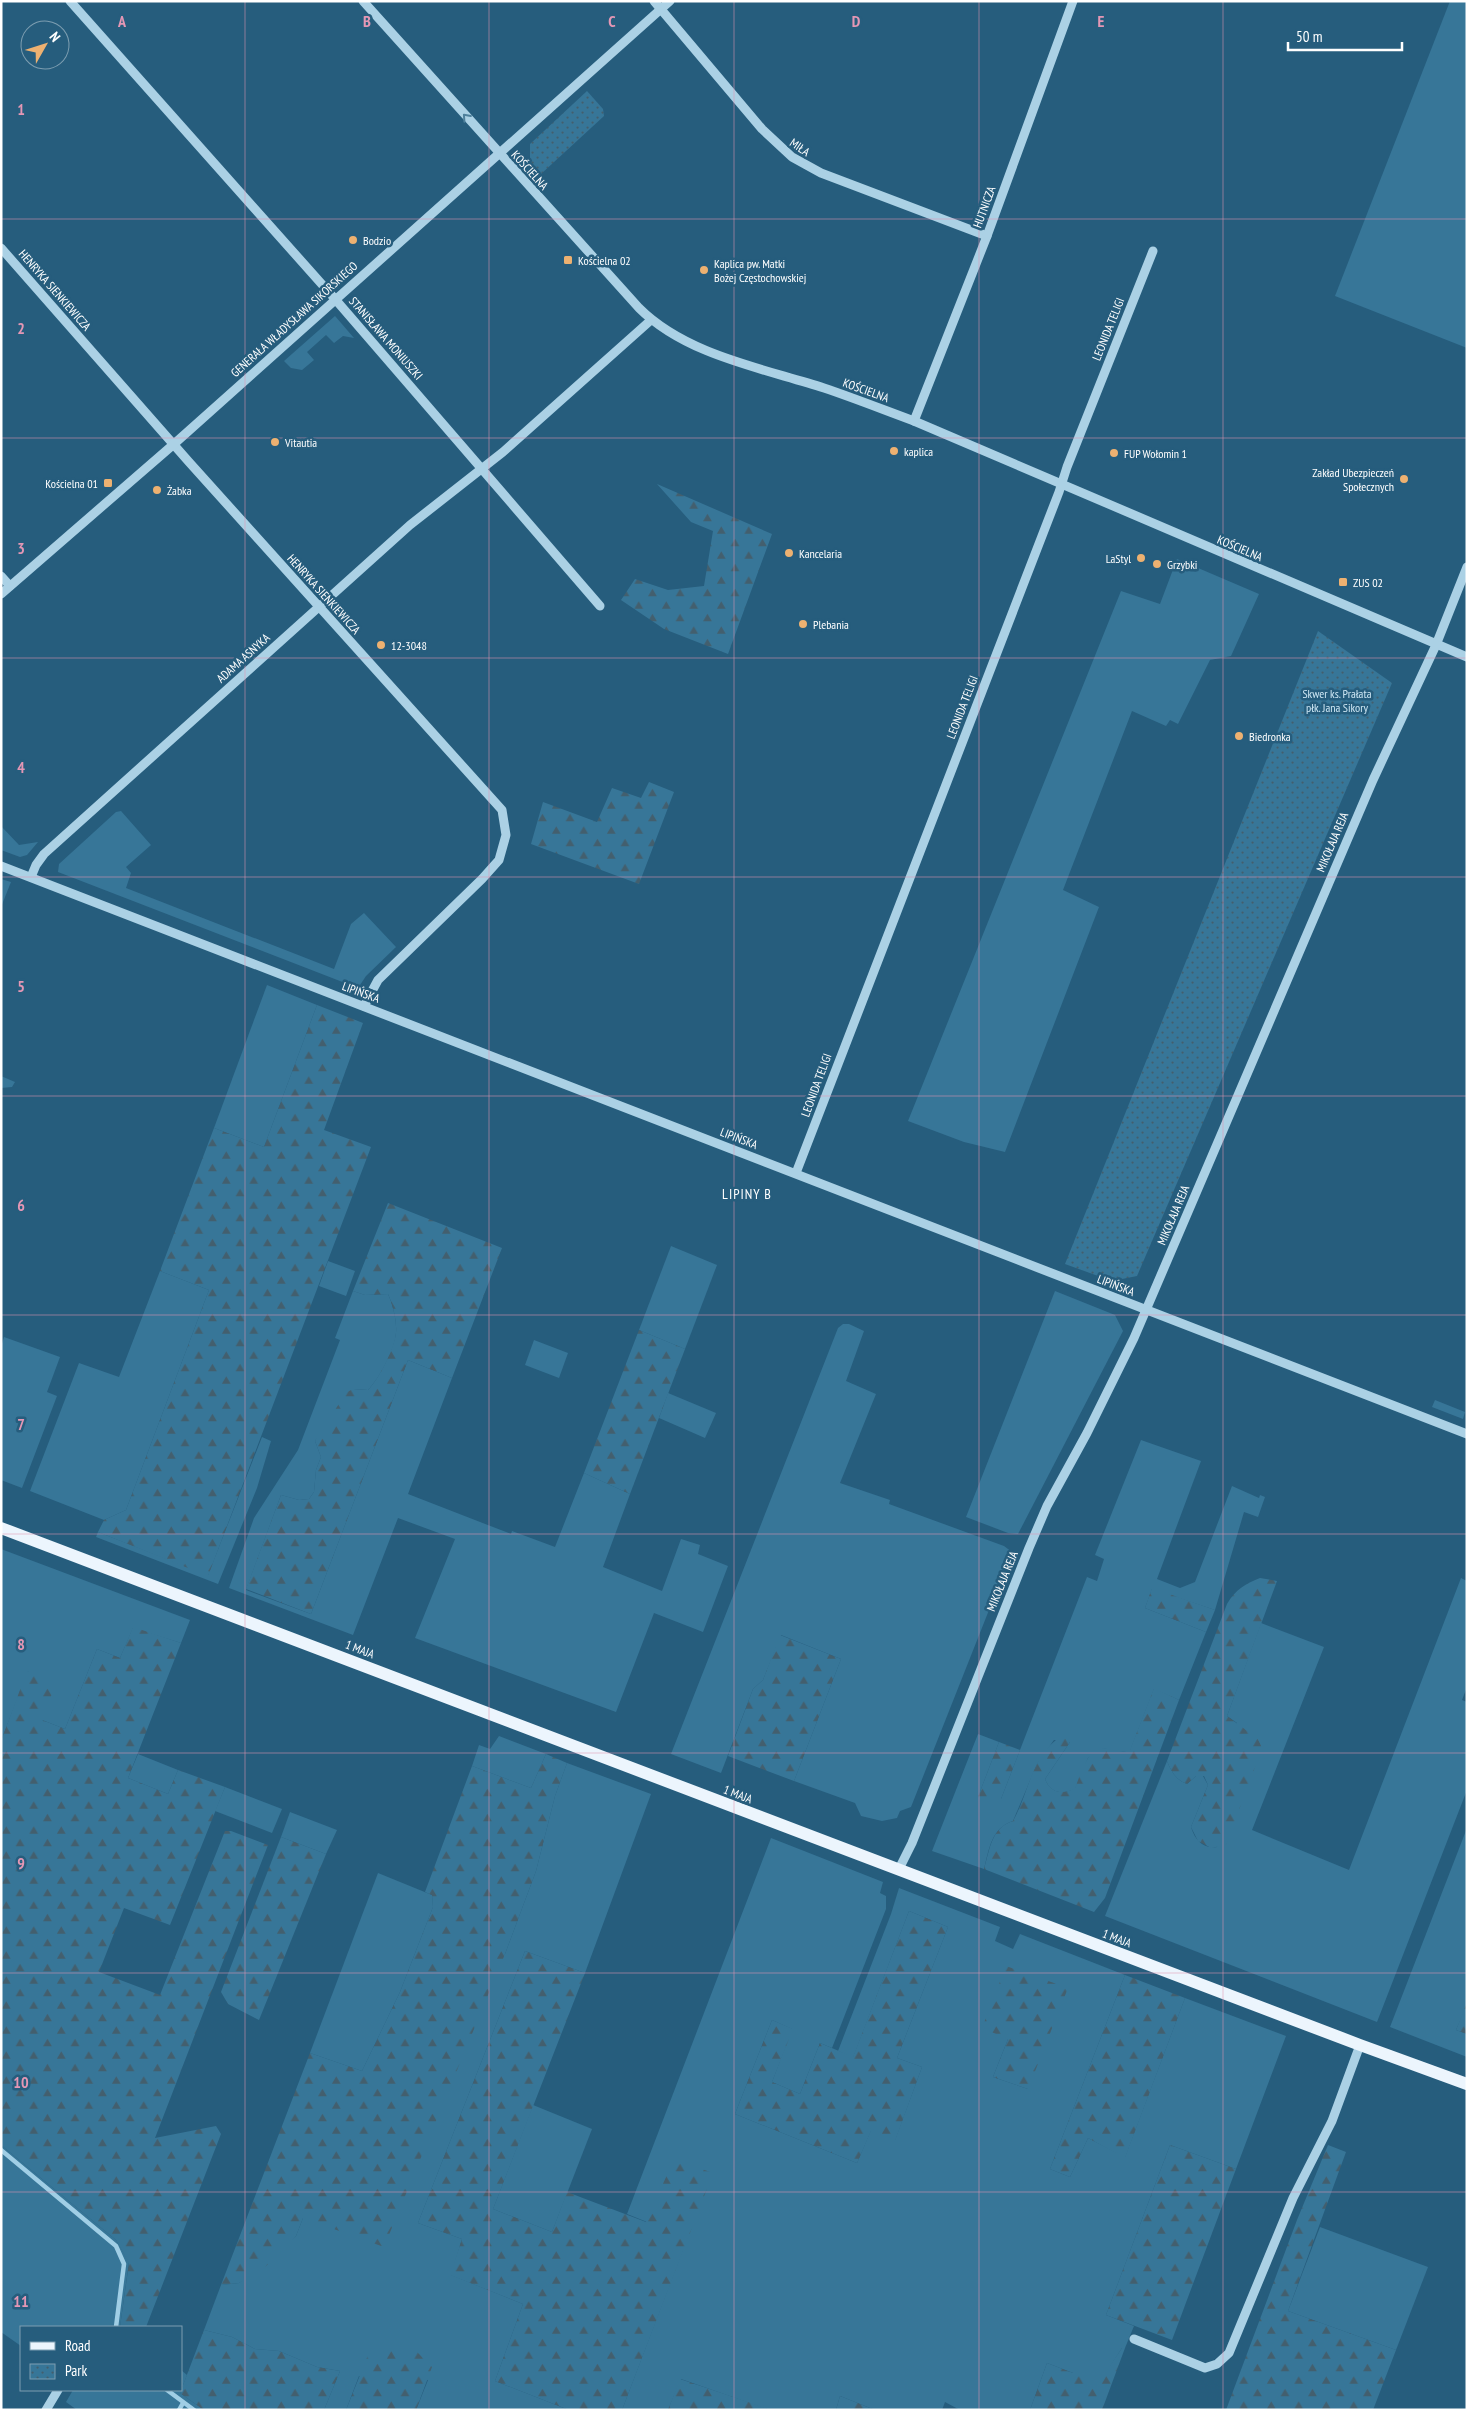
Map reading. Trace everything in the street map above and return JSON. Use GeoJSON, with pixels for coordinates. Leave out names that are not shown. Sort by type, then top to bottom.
{"type":"FeatureCollection","features":[{"type":"Feature","properties":{"kind":"main road","name":"1 MAJA"},"geometry":{"type":"LineString","coordinates":[[1,1528],[1467,2084]]}},
{"type":"Feature","properties":{"kind":"street","name":"STANISŁAWA MONIUSZKI"},"geometry":{"type":"LineString","coordinates":[[70,1],[484,468],[600,606]]}},
{"type":"Feature","properties":{"kind":"street","name":"KOŚCIELNA"},"geometry":{"type":"LineString","coordinates":[[363,1],[498,154],[651,320],[695,344],[733,361],[823,388],[914,421],[1467,657]]}},
{"type":"Feature","properties":{"kind":"street","name":"MIŁA"},"geometry":{"type":"LineString","coordinates":[[654,1],[762,129],[792,157],[821,173],[987,236]]}},
{"type":"Feature","properties":{"kind":"street","name":"GENERAŁA WŁADYSŁAWA SIKORSKIEGO"},"geometry":{"type":"LineString","coordinates":[[1,594],[174,444],[670,1]]}},
{"type":"Feature","properties":{"kind":"street","name":"HUTNICZA"},"geometry":{"type":"LineString","coordinates":[[914,421],[987,236],[1073,1]]}},
{"type":"Feature","properties":{"kind":"street","name":"HENRYKA SIENKIEWICZA"},"geometry":{"type":"LineString","coordinates":[[1,248],[319,607],[496,801],[502,810],[506,824],[503,852],[491,871],[378,980],[364,1006]]}},
{"type":"Feature","properties":{"kind":"street","name":"LEONIDA TELIGI"},"geometry":{"type":"LineString","coordinates":[[796,1173],[1067,467],[1153,251]]}},
{"type":"Feature","properties":{"kind":"street","name":"ADAMA ASNYKA"},"geometry":{"type":"LineString","coordinates":[[31,877],[36,865],[44,854],[410,525],[484,468],[651,320]]}},
{"type":"Feature","properties":{"kind":"street","name":"MIKOŁAJA REJA"},"geometry":{"type":"LineString","coordinates":[[899,1870],[912,1843],[1047,1506],[1087,1434],[1146,1310],[1373,780],[1436,645],[1467,567]]}},
{"type":"Feature","properties":{"kind":"street"},"geometry":{"type":"LineString","coordinates":[[1,576],[10,586]]}},
{"type":"Feature","properties":{"kind":"street","name":"LIPIŃSKA"},"geometry":{"type":"LineString","coordinates":[[1,866],[1467,1434]]}},
{"type":"Feature","properties":{"kind":"street"},"geometry":{"type":"LineString","coordinates":[[1134,2339],[1205,2368],[1217,2364],[1229,2354],[1293,2198],[1332,2121],[1360,2045]]}},
{"type":"Feature","properties":{"kind":"street"},"geometry":{"type":"LineString","coordinates":[[46,2410],[57,2391]]}},
{"type":"Feature","properties":{"kind":"green space"},"geometry":{"type":"Polygon","coordinates":[[[1450,1],[1467,1],[1467,348],[1335,296],[1450,1]]]}},
{"type":"Feature","properties":{"kind":"green space"},"geometry":{"type":"Polygon","coordinates":[[[587,91],[603,109],[604,116],[541,174],[530,162],[530,144],[587,91]]]}},
{"type":"Feature","properties":{"kind":"green space"},"geometry":{"type":"Polygon","coordinates":[[[335,316],[354,338],[343,336],[334,343],[326,335],[307,352],[314,360],[302,370],[291,368],[284,361],[335,316]]]}},
{"type":"Feature","properties":{"kind":"green space"},"geometry":{"type":"Polygon","coordinates":[[[657,484],[772,534],[728,654],[664,629],[621,600],[635,579],[668,590],[704,586],[713,531],[691,522],[657,484]]]}},
{"type":"Feature","properties":{"kind":"green space"},"geometry":{"type":"Polygon","coordinates":[[[1177,559],[1259,594],[1231,656],[1210,660],[1178,724],[1170,720],[1166,726],[1132,711],[1063,890],[1099,907],[1005,1152],[964,1142],[908,1121],[1121,591],[1160,604],[1177,559]]]}},
{"type":"Feature","properties":{"kind":"green space","name":"Skwer ks. Prałata płk. Jana Sikory"},"geometry":{"type":"Polygon","coordinates":[[[1318,631],[1392,683],[1137,1276],[1112,1281],[1065,1264],[1318,631]]]}},
{"type":"Feature","properties":{"kind":"green space"},"geometry":{"type":"Polygon","coordinates":[[[649,782],[674,792],[639,884],[531,844],[543,802],[597,822],[612,788],[641,798],[649,782]]]}},
{"type":"Feature","properties":{"kind":"green space"},"geometry":{"type":"Polygon","coordinates":[[[121,811],[151,845],[126,867],[131,873],[126,888],[334,969],[351,924],[364,913],[396,947],[366,976],[358,988],[58,872],[59,864],[116,812],[121,811]]]}},
{"type":"Feature","properties":{"kind":"green space"},"geometry":{"type":"Polygon","coordinates":[[[1,826],[19,845],[38,842],[27,855],[20,857],[1,850],[1,826]]]}},
{"type":"Feature","properties":{"kind":"green space"},"geometry":{"type":"Polygon","coordinates":[[[1,879],[11,882],[1,907],[1,879]]]}},
{"type":"Feature","properties":{"kind":"green space"},"geometry":{"type":"Polygon","coordinates":[[[267,985],[317,1005],[264,1147],[214,1128],[267,985]]]}},
{"type":"Feature","properties":{"kind":"green space"},"geometry":{"type":"Polygon","coordinates":[[[317,1005],[363,1023],[324,1130],[371,1147],[208,1576],[98,1532],[104,1520],[126,1510],[209,1290],[160,1271],[214,1128],[264,1147],[317,1005]]]}},
{"type":"Feature","properties":{"kind":"green space"},"geometry":{"type":"Polygon","coordinates":[[[1,1076],[15,1082],[12,1087],[1,1088],[1,1076]]]}},
{"type":"Feature","properties":{"kind":"green space"},"geometry":{"type":"Polygon","coordinates":[[[388,1203],[502,1248],[452,1378],[408,1360],[311,1614],[246,1589],[281,1495],[299,1500],[309,1499],[314,1492],[316,1470],[321,1457],[315,1441],[318,1435],[347,1392],[353,1389],[368,1390],[381,1371],[395,1340],[396,1323],[388,1294],[365,1295],[353,1291],[388,1203]]]}},
{"type":"Feature","properties":{"kind":"green space"},"geometry":{"type":"Polygon","coordinates":[[[671,1246],[717,1265],[685,1349],[639,1330],[671,1246]]]}},
{"type":"Feature","properties":{"kind":"green space"},"geometry":{"type":"Polygon","coordinates":[[[328,1261],[355,1271],[346,1296],[319,1286],[328,1261]]]}},
{"type":"Feature","properties":{"kind":"green space"},"geometry":{"type":"Polygon","coordinates":[[[160,1271],[209,1290],[126,1510],[104,1520],[30,1491],[79,1363],[119,1377],[160,1271]]]}},
{"type":"Feature","properties":{"kind":"green space"},"geometry":{"type":"Polygon","coordinates":[[[353,1291],[365,1295],[388,1294],[396,1323],[393,1347],[377,1379],[368,1390],[354,1389],[315,1441],[321,1457],[316,1470],[314,1492],[309,1499],[299,1500],[281,1495],[246,1590],[311,1614],[408,1360],[452,1378],[408,1494],[511,1534],[512,1531],[555,1547],[584,1473],[630,1494],[603,1567],[662,1591],[681,1539],[700,1545],[698,1554],[728,1566],[703,1632],[654,1613],[616,1712],[415,1638],[455,1539],[398,1518],[353,1635],[229,1588],[254,1518],[298,1450],[340,1340],[335,1338],[353,1291]]]}},
{"type":"Feature","properties":{"kind":"green space"},"geometry":{"type":"Polygon","coordinates":[[[1055,1291],[1115,1315],[1123,1331],[1018,1534],[1008,1533],[966,1517],[1055,1291]]]}},
{"type":"Feature","properties":{"kind":"green space"},"geometry":{"type":"Polygon","coordinates":[[[843,1324],[849,1324],[864,1331],[846,1381],[876,1394],[840,1483],[890,1500],[889,1504],[1004,1546],[1012,1552],[911,1807],[900,1811],[897,1818],[882,1821],[861,1816],[855,1803],[794,1781],[841,1659],[781,1635],[763,1680],[753,1689],[721,1773],[671,1754],[838,1328],[843,1324]]]}},
{"type":"Feature","properties":{"kind":"green space"},"geometry":{"type":"Polygon","coordinates":[[[639,1330],[685,1349],[630,1494],[584,1473],[639,1330]]]}},
{"type":"Feature","properties":{"kind":"green space"},"geometry":{"type":"Polygon","coordinates":[[[4,1337],[60,1357],[47,1392],[57,1396],[22,1488],[1,1480],[1,1347],[4,1337]]]}},
{"type":"Feature","properties":{"kind":"green space"},"geometry":{"type":"Polygon","coordinates":[[[534,1340],[568,1353],[559,1378],[525,1365],[534,1340]]]}},
{"type":"Feature","properties":{"kind":"green space"},"geometry":{"type":"Polygon","coordinates":[[[668,1393],[716,1413],[705,1438],[659,1418],[668,1393]]]}},
{"type":"Feature","properties":{"kind":"green space"},"geometry":{"type":"Polygon","coordinates":[[[1435,1400],[1465,1412],[1463,1419],[1432,1407],[1435,1400]]]}},
{"type":"Feature","properties":{"kind":"green space"},"geometry":{"type":"Polygon","coordinates":[[[262,1437],[271,1441],[257,1488],[218,1584],[96,1537],[98,1532],[208,1575],[262,1437]]]}},
{"type":"Feature","properties":{"kind":"green space"},"geometry":{"type":"Polygon","coordinates":[[[1141,1440],[1201,1461],[1157,1579],[1180,1588],[1195,1582],[1232,1486],[1259,1498],[1260,1495],[1265,1497],[1258,1517],[1244,1512],[1215,1610],[1152,1589],[1145,1608],[1206,1632],[1179,1700],[1154,1689],[1130,1751],[1119,1752],[1103,1748],[1088,1758],[1075,1789],[1070,1791],[1057,1792],[1047,1784],[1045,1779],[1070,1742],[1054,1740],[1037,1764],[1013,1821],[1006,1824],[995,1834],[984,1869],[932,1851],[978,1734],[999,1742],[978,1797],[1001,1799],[1087,1577],[1097,1581],[1104,1559],[1095,1555],[1141,1440]]]}},
{"type":"Feature","properties":{"kind":"green space"},"geometry":{"type":"Polygon","coordinates":[[[1,1549],[190,1620],[181,1643],[133,1628],[120,1658],[97,1649],[65,1729],[42,1720],[28,1671],[1,1741],[1,1549]]]}},
{"type":"Feature","properties":{"kind":"green space"},"geometry":{"type":"Polygon","coordinates":[[[1260,1578],[1277,1581],[1227,1716],[1258,1739],[1262,1748],[1226,1845],[1211,1848],[1198,1841],[1191,1827],[1208,1785],[1204,1776],[1196,1776],[1187,1784],[1174,1775],[1167,1761],[1227,1604],[1241,1588],[1260,1578]]]}},
{"type":"Feature","properties":{"kind":"green space"},"geometry":{"type":"Polygon","coordinates":[[[1461,1578],[1467,1581],[1467,1687],[1462,1700],[1467,1702],[1467,1790],[1377,2022],[1105,1916],[1167,1761],[1174,1775],[1187,1784],[1196,1776],[1203,1776],[1208,1785],[1191,1827],[1200,1843],[1208,1847],[1217,1847],[1237,1723],[1227,1716],[1261,1623],[1324,1647],[1252,1830],[1349,1870],[1461,1578]]]}},
{"type":"Feature","properties":{"kind":"green space"},"geometry":{"type":"Polygon","coordinates":[[[1152,1588],[1215,1610],[1206,1632],[1145,1608],[1152,1588]]]}},
{"type":"Feature","properties":{"kind":"green space"},"geometry":{"type":"Polygon","coordinates":[[[133,1627],[181,1643],[128,1778],[168,1794],[178,1770],[225,1787],[170,1925],[124,1908],[99,1972],[160,1995],[225,1831],[231,1831],[268,1845],[155,2138],[216,2126],[221,2134],[146,2326],[120,2326],[129,2263],[116,2240],[1,2145],[1,1741],[27,1671],[57,1681],[42,1720],[65,1729],[97,1649],[120,1658],[133,1627]]]}},
{"type":"Feature","properties":{"kind":"green space"},"geometry":{"type":"Polygon","coordinates":[[[780,1635],[841,1659],[794,1781],[728,1756],[753,1689],[763,1680],[780,1635]]]}},
{"type":"Feature","properties":{"kind":"green space"},"geometry":{"type":"Polygon","coordinates":[[[1154,1688],[1179,1700],[1105,1898],[1094,1912],[984,1869],[992,1840],[1000,1829],[1013,1821],[1038,1762],[1045,1751],[1065,1734],[1069,1736],[1070,1742],[1045,1779],[1050,1787],[1057,1791],[1066,1792],[1075,1788],[1088,1758],[1097,1749],[1130,1750],[1154,1688]]]}},
{"type":"Feature","properties":{"kind":"green space"},"geometry":{"type":"Polygon","coordinates":[[[499,1736],[546,1754],[531,1788],[472,1766],[479,1745],[490,1749],[499,1736]]]}},
{"type":"Feature","properties":{"kind":"green space"},"geometry":{"type":"Polygon","coordinates":[[[999,1742],[1020,1750],[1001,1799],[990,1803],[978,1797],[999,1742]]]}},
{"type":"Feature","properties":{"kind":"green space"},"geometry":{"type":"Polygon","coordinates":[[[138,1754],[178,1770],[168,1794],[128,1778],[138,1754]]]}},
{"type":"Feature","properties":{"kind":"green space"},"geometry":{"type":"Polygon","coordinates":[[[546,1754],[567,1763],[555,1796],[536,1871],[505,1954],[384,2247],[303,2218],[296,2236],[264,2268],[239,2283],[221,2285],[310,2053],[362,2071],[400,1992],[433,1907],[432,1895],[425,1892],[472,1766],[531,1788],[546,1754]]]}},
{"type":"Feature","properties":{"kind":"green space"},"geometry":{"type":"Polygon","coordinates":[[[567,1763],[651,1794],[585,1973],[525,1951],[418,2223],[462,2239],[451,2275],[523,2304],[495,2381],[569,2410],[416,2410],[428,2380],[359,2376],[346,2410],[324,2410],[340,2371],[317,2367],[279,2351],[255,2349],[232,2337],[204,2330],[221,2285],[239,2283],[296,2236],[303,2218],[505,1954],[536,1871],[555,1796],[567,1763]]]}},
{"type":"Feature","properties":{"kind":"green space"},"geometry":{"type":"Polygon","coordinates":[[[225,1787],[282,1809],[272,1833],[215,1811],[225,1787]]]}},
{"type":"Feature","properties":{"kind":"green space"},"geometry":{"type":"Polygon","coordinates":[[[290,1812],[337,1830],[326,1854],[281,1837],[290,1812]]]}},
{"type":"Feature","properties":{"kind":"green space"},"geometry":{"type":"Polygon","coordinates":[[[1467,1828],[1467,2005],[1456,2030],[1467,2034],[1467,2057],[1390,2027],[1467,1828]]]}},
{"type":"Feature","properties":{"kind":"green space"},"geometry":{"type":"Polygon","coordinates":[[[281,1837],[326,1854],[259,2020],[228,2004],[221,1992],[281,1837]]]}},
{"type":"Feature","properties":{"kind":"green space"},"geometry":{"type":"Polygon","coordinates":[[[771,1838],[883,1882],[880,1893],[886,1896],[886,1909],[832,2048],[820,2043],[800,2094],[772,2082],[792,2029],[772,2020],[735,2114],[857,2163],[871,2130],[895,2140],[922,2067],[897,2058],[948,1927],[909,1911],[853,2058],[838,2051],[891,1914],[899,1888],[1000,1927],[995,1941],[1013,1949],[1020,1934],[1125,1975],[1050,2169],[1070,2177],[1088,2138],[1125,2157],[1185,1998],[1286,2036],[1236,2169],[1170,2145],[1106,2315],[1134,2326],[1125,2348],[1122,2348],[1106,2373],[1073,2373],[1047,2363],[1030,2410],[960,2410],[945,2402],[942,2410],[875,2410],[840,2396],[836,2410],[770,2410],[681,2379],[668,2410],[622,2410],[712,2173],[647,2222],[627,2214],[771,1838]],[[1008,2039],[993,2077],[1028,2089],[1008,2039]]]}},
{"type":"Feature","properties":{"kind":"green space"},"geometry":{"type":"Polygon","coordinates":[[[378,1873],[432,1895],[433,1907],[400,1992],[362,2071],[310,2053],[378,1873]]]}},
{"type":"Feature","properties":{"kind":"green space"},"geometry":{"type":"Polygon","coordinates":[[[909,1911],[948,1927],[897,2058],[922,2067],[895,2141],[871,2131],[857,2163],[735,2114],[772,2020],[793,2029],[772,2082],[800,2094],[820,2043],[853,2057],[909,1911]]]}},
{"type":"Feature","properties":{"kind":"green space"},"geometry":{"type":"Polygon","coordinates":[[[525,1951],[585,1973],[493,2209],[552,2232],[567,2192],[646,2222],[674,2159],[713,2173],[622,2410],[569,2410],[495,2381],[523,2304],[450,2275],[462,2239],[418,2223],[525,1951]]]}},
{"type":"Feature","properties":{"kind":"green space"},"geometry":{"type":"Polygon","coordinates":[[[1006,1966],[1068,1988],[1028,2089],[993,2077],[1008,2039],[982,2028],[1006,1966]]]}},
{"type":"Feature","properties":{"kind":"green space"},"geometry":{"type":"Polygon","coordinates":[[[1125,1975],[1185,1998],[1125,2158],[1088,2138],[1070,2177],[1050,2169],[1125,1975]]]}},
{"type":"Feature","properties":{"kind":"green space"},"geometry":{"type":"Polygon","coordinates":[[[1467,2005],[1467,2034],[1456,2030],[1467,2005]]]}},
{"type":"Feature","properties":{"kind":"green space"},"geometry":{"type":"Polygon","coordinates":[[[533,2105],[592,2129],[552,2232],[493,2209],[533,2105]]]}},
{"type":"Feature","properties":{"kind":"green space"},"geometry":{"type":"Polygon","coordinates":[[[1,2145],[116,2240],[129,2262],[120,2326],[20,2326],[20,2345],[1,2332],[1,2145]]]}},
{"type":"Feature","properties":{"kind":"green space"},"geometry":{"type":"Polygon","coordinates":[[[1170,2145],[1236,2169],[1172,2340],[1106,2315],[1170,2145]]]}},
{"type":"Feature","properties":{"kind":"green space"},"geometry":{"type":"Polygon","coordinates":[[[1328,2145],[1346,2152],[1288,2311],[1396,2350],[1373,2410],[1226,2410],[1297,2220],[1328,2145]]]}},
{"type":"Feature","properties":{"kind":"green space"},"geometry":{"type":"Polygon","coordinates":[[[1320,2227],[1428,2267],[1396,2350],[1288,2311],[1320,2227]]]}},
{"type":"Feature","properties":{"kind":"green space"},"geometry":{"type":"Polygon","coordinates":[[[204,2330],[232,2337],[255,2349],[279,2351],[317,2367],[340,2371],[324,2410],[204,2410],[180,2393],[204,2330]]]}},
{"type":"Feature","properties":{"kind":"green space"},"geometry":{"type":"Polygon","coordinates":[[[397,2346],[415,2350],[432,2367],[416,2410],[346,2410],[370,2350],[397,2346]]]}},
{"type":"Feature","properties":{"kind":"green space"},"geometry":{"type":"Polygon","coordinates":[[[1122,2348],[1125,2348],[1102,2410],[1030,2410],[1047,2363],[1073,2373],[1105,2373],[1122,2348]]]}},
{"type":"Feature","properties":{"kind":"green space"},"geometry":{"type":"Polygon","coordinates":[[[182,2371],[187,2375],[182,2388],[182,2371]]]}},
{"type":"Feature","properties":{"kind":"green space"},"geometry":{"type":"Polygon","coordinates":[[[680,2379],[763,2407],[770,2410],[668,2410],[680,2379]]]}},
{"type":"Feature","properties":{"kind":"green space"},"geometry":{"type":"Polygon","coordinates":[[[72,2391],[181,2391],[180,2393],[204,2410],[77,2410],[66,2402],[72,2391]]]}},
{"type":"Feature","properties":{"kind":"green space"},"geometry":{"type":"Polygon","coordinates":[[[840,2396],[875,2410],[836,2410],[840,2396]]]}},
{"type":"Feature","properties":{"kind":"waterway"},"geometry":{"type":"LineString","coordinates":[[1,2150],[116,2246],[124,2264],[116,2326]]}},
{"type":"Feature","properties":{"kind":"waterway"},"geometry":{"type":"LineString","coordinates":[[168,2391],[194,2410]]}},
{"type":"Feature","properties":{"kind":"waterway"},"geometry":{"type":"LineString","coordinates":[[179,2410],[183,2403]]}},
{"type":"Feature","properties":{"kind":"place","name":"Bodzio"},"geometry":{"type":"Point","coordinates":[353,240]}},
{"type":"Feature","properties":{"kind":"place","name":"Kościelna 02"},"geometry":{"type":"Point","coordinates":[568,260]}},
{"type":"Feature","properties":{"kind":"place","name":"Kaplica pw. Matki Bożej Częstochowskiej"},"geometry":{"type":"Point","coordinates":[704,270]}},
{"type":"Feature","properties":{"kind":"place","name":"Vitautia"},"geometry":{"type":"Point","coordinates":[275,442]}},
{"type":"Feature","properties":{"kind":"place","name":"kaplica"},"geometry":{"type":"Point","coordinates":[894,451]}},
{"type":"Feature","properties":{"kind":"place","name":"FUP Wołomin 1"},"geometry":{"type":"Point","coordinates":[1114,453]}},
{"type":"Feature","properties":{"kind":"place","name":"Zakład Ubezpieczeń Społecznych"},"geometry":{"type":"Point","coordinates":[1404,479]}},
{"type":"Feature","properties":{"kind":"place","name":"Kościelna 01"},"geometry":{"type":"Point","coordinates":[108,483]}},
{"type":"Feature","properties":{"kind":"place","name":"Żabka"},"geometry":{"type":"Point","coordinates":[157,490]}},
{"type":"Feature","properties":{"kind":"place","name":"Kancelaria"},"geometry":{"type":"Point","coordinates":[789,553]}},
{"type":"Feature","properties":{"kind":"place","name":"LaStyl"},"geometry":{"type":"Point","coordinates":[1141,558]}},
{"type":"Feature","properties":{"kind":"place","name":"Grzybki"},"geometry":{"type":"Point","coordinates":[1157,564]}},
{"type":"Feature","properties":{"kind":"place","name":"ZUS 02"},"geometry":{"type":"Point","coordinates":[1343,582]}},
{"type":"Feature","properties":{"kind":"place","name":"Plebania"},"geometry":{"type":"Point","coordinates":[803,624]}},
{"type":"Feature","properties":{"kind":"place","name":"12-3048"},"geometry":{"type":"Point","coordinates":[381,645]}},
{"type":"Feature","properties":{"kind":"place","name":"Biedronka"},"geometry":{"type":"Point","coordinates":[1239,736]}},
{"type":"Feature","properties":{"kind":"district","name":"LIPINY B"},"geometry":{"type":"Point","coordinates":[747,1194]}}]}
